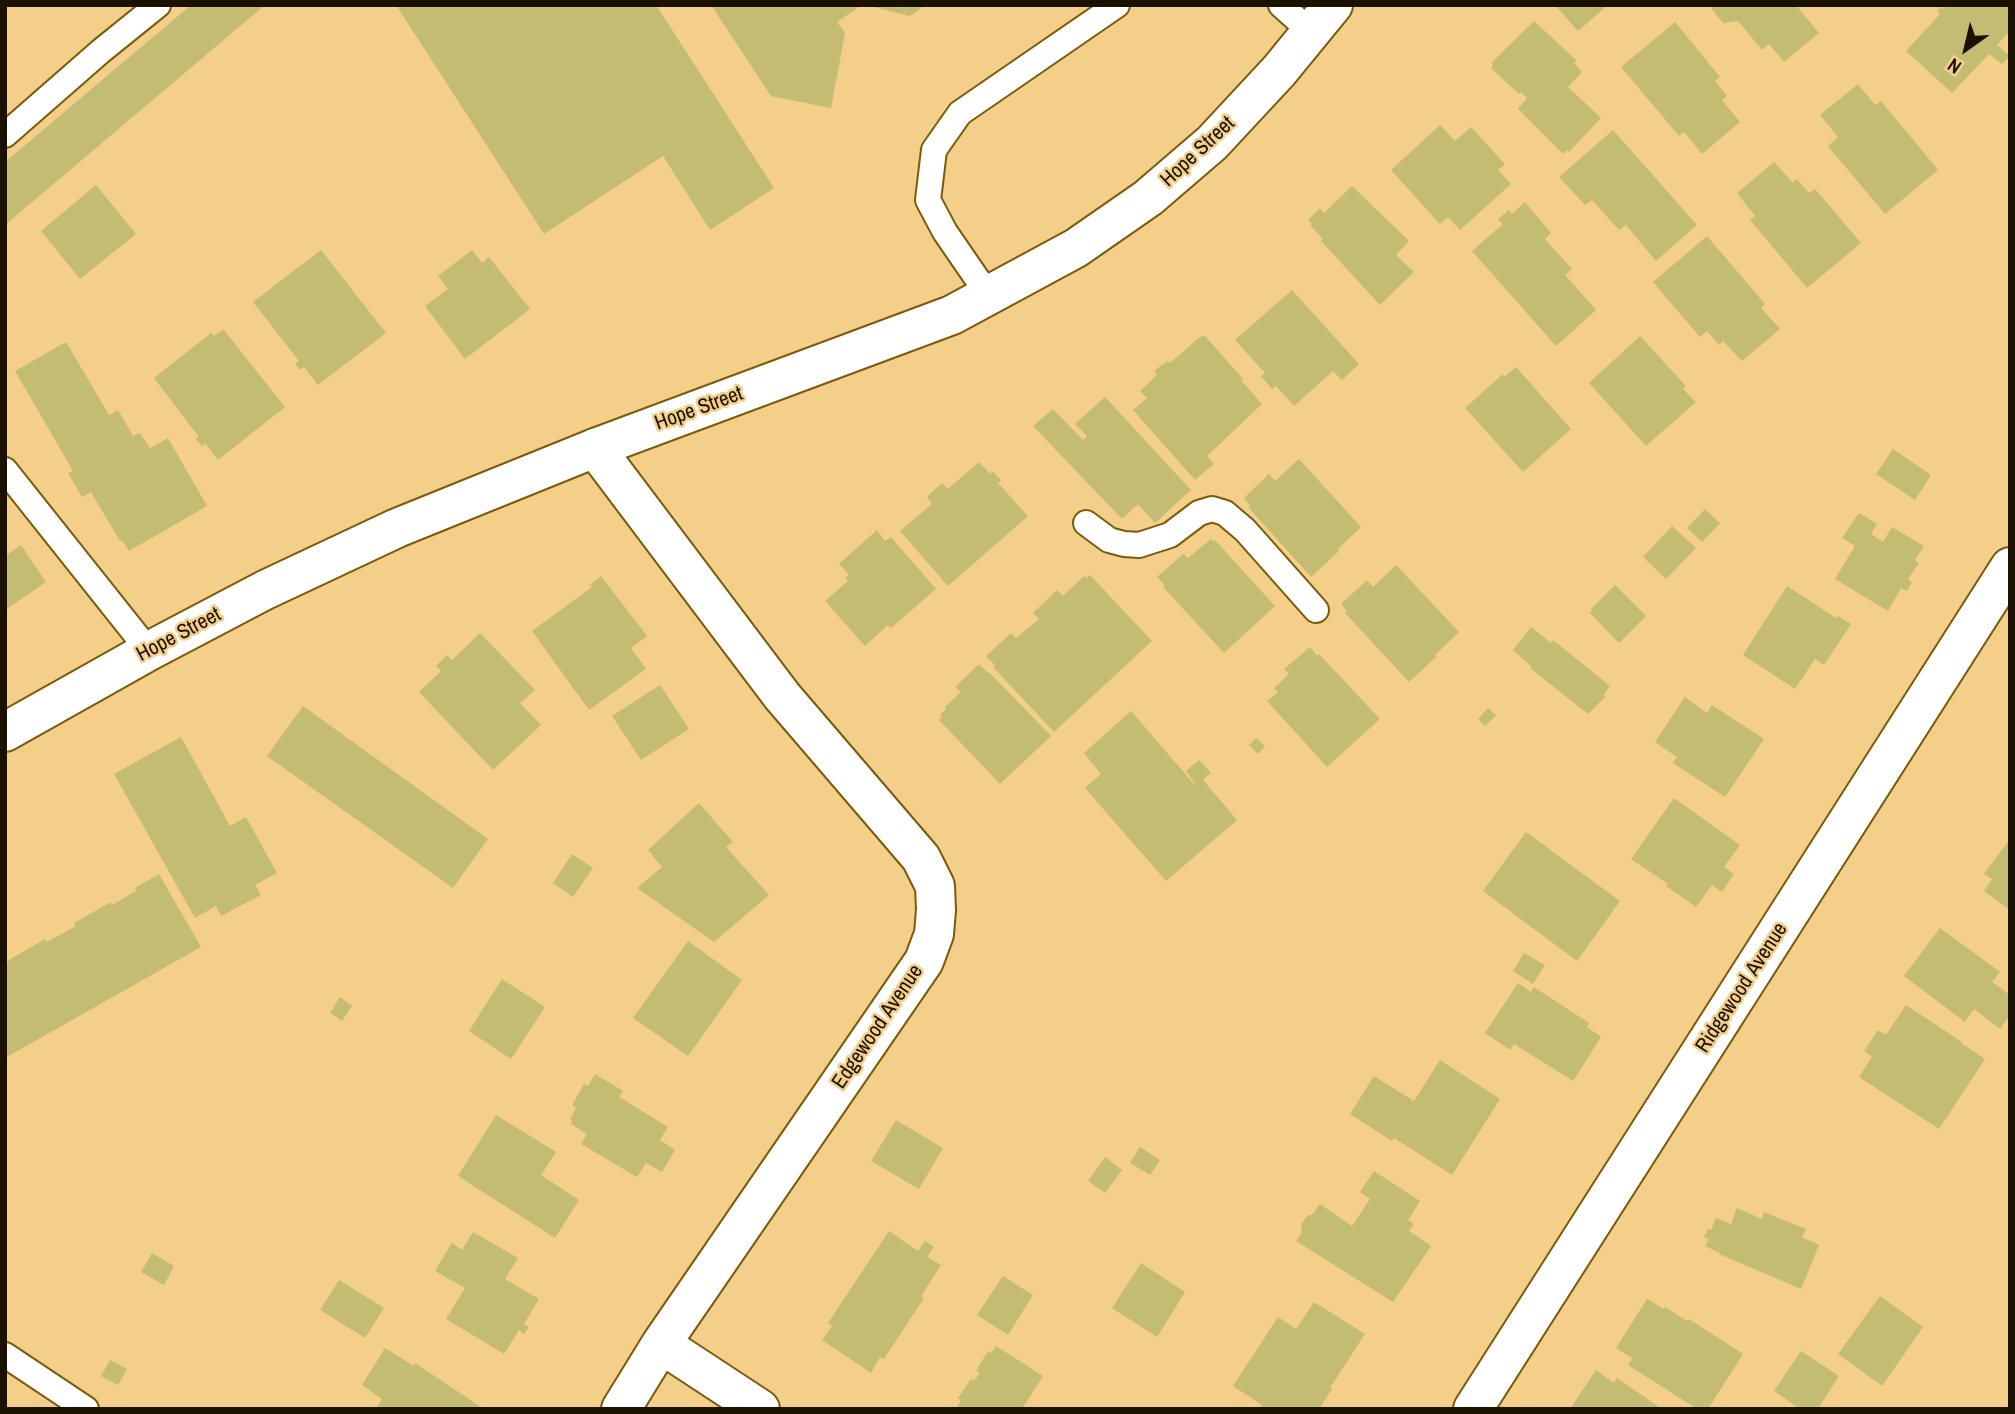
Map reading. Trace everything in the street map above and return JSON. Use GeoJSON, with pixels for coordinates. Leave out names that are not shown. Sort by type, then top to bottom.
{"type":"FeatureCollection","features":[{"type":"Feature","properties":{"kind":"street","name":"Hope Street"},"geometry":{"type":"LineString","coordinates":[[5,732],[265,590],[397,528],[595,448],[952,315],[989,296],[1076,248],[1148,198],[1212,144],[1322,19]]}},
{"type":"Feature","properties":{"kind":"street","name":"Edgewood Avenue"},"geometry":{"type":"LineString","coordinates":[[595,448],[782,696],[921,858],[935,886],[936,910],[934,934],[924,961],[661,1344],[621,1409]]}},
{"type":"Feature","properties":{"kind":"street","name":"Ridgewood Avenue"},"geometry":{"type":"LineString","coordinates":[[1474,1409],[2010,567]]}},
{"type":"Feature","properties":{"kind":"street"},"geometry":{"type":"LineString","coordinates":[[661,1344],[760,1409]]}},
{"type":"Feature","properties":{"kind":"lane"},"geometry":{"type":"LineString","coordinates":[[5,135],[158,5]]}},
{"type":"Feature","properties":{"kind":"lane"},"geometry":{"type":"LineString","coordinates":[[989,296],[945,232],[928,200],[934,150],[960,113],[1117,5]]}},
{"type":"Feature","properties":{"kind":"lane"},"geometry":{"type":"LineString","coordinates":[[1281,5],[1322,19]]}},
{"type":"Feature","properties":{"kind":"lane"},"geometry":{"type":"LineString","coordinates":[[5,470],[149,651]]}},
{"type":"Feature","properties":{"kind":"lane"},"geometry":{"type":"LineString","coordinates":[[1086,523],[1108,540],[1139,545],[1170,535],[1199,513],[1212,509],[1225,513],[1245,530],[1316,610]]}},
{"type":"Feature","properties":{"kind":"lane"},"geometry":{"type":"LineString","coordinates":[[5,1355],[86,1409]]}},
{"type":"Feature","properties":{"kind":"building"},"geometry":{"type":"Polygon","coordinates":[[[191,5],[265,5],[5,225],[5,162],[191,5]]]}},
{"type":"Feature","properties":{"kind":"building"},"geometry":{"type":"Polygon","coordinates":[[[396,5],[656,5],[774,188],[710,230],[663,156],[544,234],[396,5]]]}},
{"type":"Feature","properties":{"kind":"building"},"geometry":{"type":"Polygon","coordinates":[[[711,5],[862,5],[837,22],[845,33],[831,108],[771,96],[711,5]]]}},
{"type":"Feature","properties":{"kind":"building"},"geometry":{"type":"Polygon","coordinates":[[[866,5],[925,5],[910,16],[866,5]]]}},
{"type":"Feature","properties":{"kind":"building"},"geometry":{"type":"Polygon","coordinates":[[[1555,5],[1608,5],[1578,31],[1555,5]]]}},
{"type":"Feature","properties":{"kind":"building"},"geometry":{"type":"Polygon","coordinates":[[[1711,5],[1796,5],[1819,33],[1784,62],[1769,44],[1762,50],[1738,21],[1723,23],[1711,5]]]}},
{"type":"Feature","properties":{"kind":"building"},"geometry":{"type":"Polygon","coordinates":[[[1947,5],[2010,5],[2010,31],[1997,45],[2010,56],[2002,64],[1989,54],[1952,93],[1906,51],[1940,14],[1937,11],[1941,6],[1944,9],[1947,5]]]}},
{"type":"Feature","properties":{"kind":"building"},"geometry":{"type":"Polygon","coordinates":[[[1534,21],[1577,61],[1574,63],[1582,72],[1568,87],[1601,118],[1569,152],[1567,150],[1563,154],[1518,109],[1527,98],[1491,68],[1491,63],[1534,21]]]}},
{"type":"Feature","properties":{"kind":"building"},"geometry":{"type":"Polygon","coordinates":[[[1675,22],[1720,77],[1715,81],[1727,96],[1722,100],[1740,122],[1702,154],[1684,132],[1679,136],[1621,67],[1675,22]]]}},
{"type":"Feature","properties":{"kind":"building"},"geometry":{"type":"Polygon","coordinates":[[[1858,84],[1875,105],[1881,101],[1938,170],[1885,214],[1828,146],[1838,137],[1820,115],[1858,84]]]}},
{"type":"Feature","properties":{"kind":"building"},"geometry":{"type":"Polygon","coordinates":[[[1440,125],[1455,141],[1471,127],[1505,164],[1498,170],[1511,184],[1460,230],[1448,217],[1440,224],[1391,170],[1440,125]]]}},
{"type":"Feature","properties":{"kind":"building"},"geometry":{"type":"Polygon","coordinates":[[[1613,130],[1697,225],[1656,261],[1626,225],[1619,230],[1592,200],[1585,205],[1559,177],[1613,130]]]}},
{"type":"Feature","properties":{"kind":"building"},"geometry":{"type":"Polygon","coordinates":[[[1774,162],[1793,183],[1797,179],[1809,193],[1815,189],[1861,243],[1807,288],[1750,220],[1755,216],[1737,193],[1774,162]]]}},
{"type":"Feature","properties":{"kind":"building"},"geometry":{"type":"Polygon","coordinates":[[[96,185],[136,234],[80,279],[41,231],[96,185]]]}},
{"type":"Feature","properties":{"kind":"building"},"geometry":{"type":"Polygon","coordinates":[[[1352,186],[1409,241],[1396,255],[1414,272],[1380,305],[1321,241],[1323,239],[1308,220],[1320,208],[1324,213],[1352,186]]]}},
{"type":"Feature","properties":{"kind":"building"},"geometry":{"type":"Polygon","coordinates":[[[1525,202],[1551,233],[1545,239],[1572,269],[1565,275],[1596,310],[1556,346],[1472,251],[1503,224],[1498,219],[1509,210],[1512,214],[1525,202]]]}},
{"type":"Feature","properties":{"kind":"building"},"geometry":{"type":"Polygon","coordinates":[[[1707,236],[1765,304],[1761,308],[1780,329],[1742,361],[1723,341],[1719,345],[1707,331],[1700,337],[1653,282],[1707,236]]]}},
{"type":"Feature","properties":{"kind":"building"},"geometry":{"type":"Polygon","coordinates":[[[321,250],[386,333],[318,385],[304,367],[300,370],[295,364],[299,361],[253,302],[321,250]]]}},
{"type":"Feature","properties":{"kind":"building"},"geometry":{"type":"Polygon","coordinates":[[[472,250],[482,263],[489,257],[530,309],[465,359],[425,306],[448,289],[438,276],[472,250]]]}},
{"type":"Feature","properties":{"kind":"building"},"geometry":{"type":"Polygon","coordinates":[[[1292,290],[1359,364],[1342,380],[1333,371],[1294,406],[1276,386],[1272,389],[1261,376],[1265,373],[1235,340],[1292,290]]]}},
{"type":"Feature","properties":{"kind":"building"},"geometry":{"type":"Polygon","coordinates":[[[223,329],[285,407],[218,460],[205,443],[202,446],[196,439],[199,437],[154,378],[211,333],[214,336],[223,329]]]}},
{"type":"Feature","properties":{"kind":"building"},"geometry":{"type":"Polygon","coordinates":[[[1205,336],[1262,404],[1207,456],[1214,464],[1195,480],[1133,410],[1147,398],[1140,391],[1157,375],[1154,371],[1167,361],[1170,363],[1200,337],[1205,336]]]}},
{"type":"Feature","properties":{"kind":"building"},"geometry":{"type":"Polygon","coordinates":[[[1640,336],[1686,386],[1683,389],[1696,402],[1646,446],[1589,383],[1640,336]]]}},
{"type":"Feature","properties":{"kind":"building"},"geometry":{"type":"Polygon","coordinates":[[[66,342],[109,415],[118,410],[133,436],[140,433],[150,448],[168,438],[207,506],[129,551],[122,540],[120,541],[91,492],[82,497],[68,473],[73,471],[15,371],[66,342]]]}},
{"type":"Feature","properties":{"kind":"building"},"geometry":{"type":"Polygon","coordinates":[[[1516,367],[1571,429],[1523,472],[1465,408],[1503,374],[1504,377],[1516,367]]]}},
{"type":"Feature","properties":{"kind":"building"},"geometry":{"type":"Polygon","coordinates":[[[1105,397],[1191,490],[1155,523],[1138,504],[1122,519],[1033,426],[1053,409],[1083,440],[1087,436],[1075,424],[1105,397]]]}},
{"type":"Feature","properties":{"kind":"building"},"geometry":{"type":"Polygon","coordinates":[[[1893,449],[1931,475],[1915,500],[1876,474],[1893,449]]]}},
{"type":"Feature","properties":{"kind":"building"},"geometry":{"type":"Polygon","coordinates":[[[1299,459],[1361,527],[1311,577],[1248,507],[1250,506],[1244,498],[1269,474],[1275,481],[1299,459]]]}},
{"type":"Feature","properties":{"kind":"building"},"geometry":{"type":"Polygon","coordinates":[[[979,462],[990,474],[992,471],[1001,480],[998,483],[1028,516],[948,586],[900,531],[932,504],[927,497],[942,483],[948,489],[979,462]]]}},
{"type":"Feature","properties":{"kind":"building"},"geometry":{"type":"Polygon","coordinates":[[[1705,509],[1720,523],[1702,542],[1687,528],[1705,509]]]}},
{"type":"Feature","properties":{"kind":"building"},"geometry":{"type":"Polygon","coordinates":[[[1859,513],[1877,524],[1871,534],[1883,542],[1892,527],[1924,546],[1915,560],[1919,563],[1908,579],[1912,582],[1907,591],[1901,588],[1888,611],[1835,579],[1855,546],[1842,538],[1859,513]]]}},
{"type":"Feature","properties":{"kind":"building"},"geometry":{"type":"Polygon","coordinates":[[[1672,526],[1696,548],[1666,579],[1643,557],[1672,526]]]}},
{"type":"Feature","properties":{"kind":"building"},"geometry":{"type":"Polygon","coordinates":[[[877,530],[885,541],[891,537],[936,589],[891,628],[888,625],[865,646],[825,601],[848,581],[845,578],[849,575],[839,564],[877,530]]]}},
{"type":"Feature","properties":{"kind":"building"},"geometry":{"type":"Polygon","coordinates":[[[1211,539],[1214,542],[1215,540],[1275,606],[1224,653],[1163,587],[1165,585],[1157,577],[1183,554],[1188,558],[1211,539]]]}},
{"type":"Feature","properties":{"kind":"building"},"geometry":{"type":"Polygon","coordinates":[[[21,545],[46,582],[5,610],[5,556],[21,545]]]}},
{"type":"Feature","properties":{"kind":"building"},"geometry":{"type":"Polygon","coordinates":[[[1396,565],[1459,632],[1409,682],[1345,613],[1347,612],[1341,604],[1367,580],[1373,587],[1396,565]]]}},
{"type":"Feature","properties":{"kind":"building"},"geometry":{"type":"Polygon","coordinates":[[[1090,575],[1152,641],[1054,732],[993,667],[995,665],[986,656],[1011,633],[1016,638],[1039,619],[1033,613],[1057,590],[1063,596],[1084,576],[1086,578],[1090,575]]]}},
{"type":"Feature","properties":{"kind":"building"},"geometry":{"type":"Polygon","coordinates":[[[601,576],[647,636],[631,648],[646,669],[589,710],[532,631],[592,587],[590,585],[601,576]]]}},
{"type":"Feature","properties":{"kind":"building"},"geometry":{"type":"Polygon","coordinates":[[[1615,585],[1646,616],[1619,643],[1590,613],[1615,585]]]}},
{"type":"Feature","properties":{"kind":"building"},"geometry":{"type":"Polygon","coordinates":[[[1787,586],[1836,618],[1838,616],[1851,624],[1824,665],[1815,659],[1795,689],[1743,655],[1787,586]]]}},
{"type":"Feature","properties":{"kind":"building"},"geometry":{"type":"Polygon","coordinates":[[[1531,627],[1551,643],[1553,640],[1610,686],[1603,695],[1606,696],[1588,714],[1530,668],[1532,667],[1513,650],[1531,627]]]}},
{"type":"Feature","properties":{"kind":"building"},"geometry":{"type":"Polygon","coordinates":[[[480,633],[535,690],[520,703],[541,725],[493,770],[419,692],[441,671],[436,666],[447,655],[452,660],[480,633]]]}},
{"type":"Feature","properties":{"kind":"building"},"geometry":{"type":"Polygon","coordinates":[[[1310,647],[1380,719],[1327,767],[1267,701],[1278,692],[1274,688],[1289,674],[1284,669],[1310,647]]]}},
{"type":"Feature","properties":{"kind":"building"},"geometry":{"type":"Polygon","coordinates":[[[979,664],[1051,736],[1000,784],[939,720],[945,707],[961,692],[955,687],[979,664]]]}},
{"type":"Feature","properties":{"kind":"building"},"geometry":{"type":"Polygon","coordinates":[[[660,685],[689,729],[641,760],[612,716],[660,685]]]}},
{"type":"Feature","properties":{"kind":"building"},"geometry":{"type":"Polygon","coordinates":[[[1685,697],[1707,713],[1712,705],[1764,739],[1725,797],[1673,763],[1677,757],[1655,742],[1685,697]]]}},
{"type":"Feature","properties":{"kind":"building"},"geometry":{"type":"Polygon","coordinates":[[[303,706],[488,839],[453,888],[267,756],[303,706]]]}},
{"type":"Feature","properties":{"kind":"building"},"geometry":{"type":"Polygon","coordinates":[[[1488,708],[1496,715],[1485,726],[1478,719],[1488,708]]]}},
{"type":"Feature","properties":{"kind":"building"},"geometry":{"type":"Polygon","coordinates":[[[1131,711],[1194,784],[1186,771],[1199,760],[1211,773],[1203,780],[1237,820],[1166,881],[1085,788],[1101,774],[1084,753],[1131,711]]]}},
{"type":"Feature","properties":{"kind":"building"},"geometry":{"type":"Polygon","coordinates":[[[181,737],[230,826],[246,817],[277,873],[255,885],[261,895],[221,916],[216,906],[195,918],[114,774],[181,737]]]}},
{"type":"Feature","properties":{"kind":"building"},"geometry":{"type":"Polygon","coordinates":[[[1256,738],[1265,746],[1258,754],[1249,745],[1256,738]]]}},
{"type":"Feature","properties":{"kind":"building"},"geometry":{"type":"Polygon","coordinates":[[[1674,798],[1740,845],[1724,867],[1734,874],[1722,892],[1712,885],[1696,907],[1631,859],[1674,798]]]}},
{"type":"Feature","properties":{"kind":"building"},"geometry":{"type":"Polygon","coordinates":[[[699,803],[733,842],[726,847],[769,895],[714,942],[637,888],[662,867],[648,850],[699,803]]]}},
{"type":"Feature","properties":{"kind":"building"},"geometry":{"type":"Polygon","coordinates":[[[1526,832],[1620,901],[1577,961],[1483,891],[1526,832]]]}},
{"type":"Feature","properties":{"kind":"building"},"geometry":{"type":"Polygon","coordinates":[[[2010,839],[2010,910],[1984,891],[1992,879],[1984,874],[2010,839]]]}},
{"type":"Feature","properties":{"kind":"building"},"geometry":{"type":"Polygon","coordinates":[[[572,854],[593,868],[573,897],[553,883],[572,854]]]}},
{"type":"Feature","properties":{"kind":"building"},"geometry":{"type":"Polygon","coordinates":[[[159,874],[201,947],[5,1058],[7,961],[45,939],[47,942],[76,926],[74,923],[111,902],[112,905],[159,874]]]}},
{"type":"Feature","properties":{"kind":"building"},"geometry":{"type":"Polygon","coordinates":[[[1940,928],[2000,972],[1992,982],[2010,995],[2010,1015],[2000,1029],[1974,1009],[1965,1022],[1904,976],[1940,928]]]}},
{"type":"Feature","properties":{"kind":"building"},"geometry":{"type":"Polygon","coordinates":[[[688,941],[742,980],[688,1056],[633,1018],[688,941]]]}},
{"type":"Feature","properties":{"kind":"building"},"geometry":{"type":"Polygon","coordinates":[[[1524,953],[1545,965],[1533,984],[1513,971],[1524,953]]]}},
{"type":"Feature","properties":{"kind":"building"},"geometry":{"type":"Polygon","coordinates":[[[502,979],[545,1007],[511,1059],[469,1031],[502,979]]]}},
{"type":"Feature","properties":{"kind":"building"},"geometry":{"type":"Polygon","coordinates":[[[1518,983],[1531,992],[1534,987],[1589,1023],[1587,1027],[1601,1037],[1573,1081],[1514,1044],[1510,1050],[1485,1033],[1518,983]]]}},
{"type":"Feature","properties":{"kind":"building"},"geometry":{"type":"Polygon","coordinates":[[[340,997],[352,1006],[342,1021],[330,1013],[340,997]]]}},
{"type":"Feature","properties":{"kind":"building"},"geometry":{"type":"Polygon","coordinates":[[[1906,1005],[1985,1059],[1939,1129],[1859,1077],[1872,1057],[1864,1051],[1878,1030],[1886,1035],[1906,1005]]]}},
{"type":"Feature","properties":{"kind":"building"},"geometry":{"type":"Polygon","coordinates":[[[1440,1060],[1500,1099],[1452,1175],[1350,1114],[1374,1076],[1414,1101],[1440,1060]]]}},
{"type":"Feature","properties":{"kind":"building"},"geometry":{"type":"Polygon","coordinates":[[[595,1074],[623,1091],[619,1097],[668,1127],[660,1140],[675,1150],[662,1172],[646,1163],[637,1177],[581,1144],[587,1134],[571,1124],[570,1119],[576,1108],[572,1105],[584,1084],[588,1086],[595,1074]]]}},
{"type":"Feature","properties":{"kind":"building"},"geometry":{"type":"Polygon","coordinates":[[[496,1115],[556,1152],[541,1175],[579,1200],[555,1238],[458,1176],[496,1115]]]}},
{"type":"Feature","properties":{"kind":"building"},"geometry":{"type":"Polygon","coordinates":[[[896,1120],[943,1148],[919,1189],[871,1161],[896,1120]]]}},
{"type":"Feature","properties":{"kind":"building"},"geometry":{"type":"Polygon","coordinates":[[[1140,1147],[1160,1160],[1150,1175],[1130,1163],[1140,1147]]]}},
{"type":"Feature","properties":{"kind":"building"},"geometry":{"type":"Polygon","coordinates":[[[1105,1157],[1122,1170],[1105,1193],[1088,1181],[1105,1157]]]}},
{"type":"Feature","properties":{"kind":"building"},"geometry":{"type":"Polygon","coordinates":[[[1374,1171],[1420,1201],[1408,1220],[1414,1224],[1409,1231],[1431,1246],[1393,1302],[1296,1241],[1302,1232],[1301,1225],[1320,1204],[1352,1226],[1370,1199],[1360,1192],[1374,1171]]]}},
{"type":"Feature","properties":{"kind":"building"},"geometry":{"type":"Polygon","coordinates":[[[1737,1208],[1762,1219],[1764,1212],[1806,1229],[1802,1237],[1819,1245],[1801,1289],[1705,1246],[1709,1239],[1704,1237],[1708,1229],[1711,1230],[1716,1218],[1731,1224],[1737,1208]]]}},
{"type":"Feature","properties":{"kind":"building"},"geometry":{"type":"Polygon","coordinates":[[[889,1231],[918,1251],[925,1241],[934,1247],[927,1257],[941,1265],[921,1296],[924,1298],[884,1359],[880,1357],[871,1373],[822,1340],[832,1326],[828,1323],[889,1231]]]}},
{"type":"Feature","properties":{"kind":"building"},"geometry":{"type":"Polygon","coordinates":[[[473,1232],[518,1258],[505,1279],[539,1299],[524,1324],[529,1327],[524,1334],[519,1330],[504,1354],[446,1319],[465,1288],[435,1271],[452,1243],[462,1250],[473,1232]]]}},
{"type":"Feature","properties":{"kind":"building"},"geometry":{"type":"Polygon","coordinates":[[[152,1253],[174,1266],[164,1285],[141,1272],[152,1253]]]}},
{"type":"Feature","properties":{"kind":"building"},"geometry":{"type":"Polygon","coordinates":[[[1141,1263],[1185,1292],[1157,1337],[1112,1308],[1141,1263]]]}},
{"type":"Feature","properties":{"kind":"building"},"geometry":{"type":"Polygon","coordinates":[[[1003,1276],[1033,1295],[1008,1335],[977,1315],[1003,1276]]]}},
{"type":"Feature","properties":{"kind":"building"},"geometry":{"type":"Polygon","coordinates":[[[339,1280],[384,1308],[365,1338],[320,1310],[339,1280]]]}},
{"type":"Feature","properties":{"kind":"building"},"geometry":{"type":"Polygon","coordinates":[[[1880,1296],[1923,1327],[1882,1386],[1838,1354],[1880,1296]]]}},
{"type":"Feature","properties":{"kind":"building"},"geometry":{"type":"Polygon","coordinates":[[[1647,1299],[1687,1321],[1689,1319],[1743,1354],[1708,1409],[1697,1409],[1628,1365],[1632,1358],[1616,1348],[1647,1299]]]}},
{"type":"Feature","properties":{"kind":"building"},"geometry":{"type":"Polygon","coordinates":[[[1314,1302],[1365,1334],[1319,1409],[1259,1409],[1262,1405],[1233,1386],[1278,1317],[1296,1329],[1314,1302]]]}},
{"type":"Feature","properties":{"kind":"building"},"geometry":{"type":"Polygon","coordinates":[[[996,1346],[1043,1376],[1022,1409],[956,1409],[961,1400],[958,1398],[971,1379],[974,1381],[980,1373],[976,1371],[988,1351],[991,1353],[996,1346]]]}},
{"type":"Feature","properties":{"kind":"building"},"geometry":{"type":"Polygon","coordinates":[[[385,1348],[414,1366],[415,1363],[484,1409],[376,1409],[382,1399],[362,1385],[385,1348]]]}},
{"type":"Feature","properties":{"kind":"building"},"geometry":{"type":"Polygon","coordinates":[[[1801,1351],[1839,1376],[1818,1409],[1800,1409],[1774,1391],[1801,1351]]]}},
{"type":"Feature","properties":{"kind":"building"},"geometry":{"type":"Polygon","coordinates":[[[110,1360],[127,1369],[118,1385],[101,1376],[110,1360]]]}},
{"type":"Feature","properties":{"kind":"building"},"geometry":{"type":"Polygon","coordinates":[[[1596,1370],[1614,1383],[1617,1378],[1662,1409],[1570,1409],[1596,1370]]]}}]}
